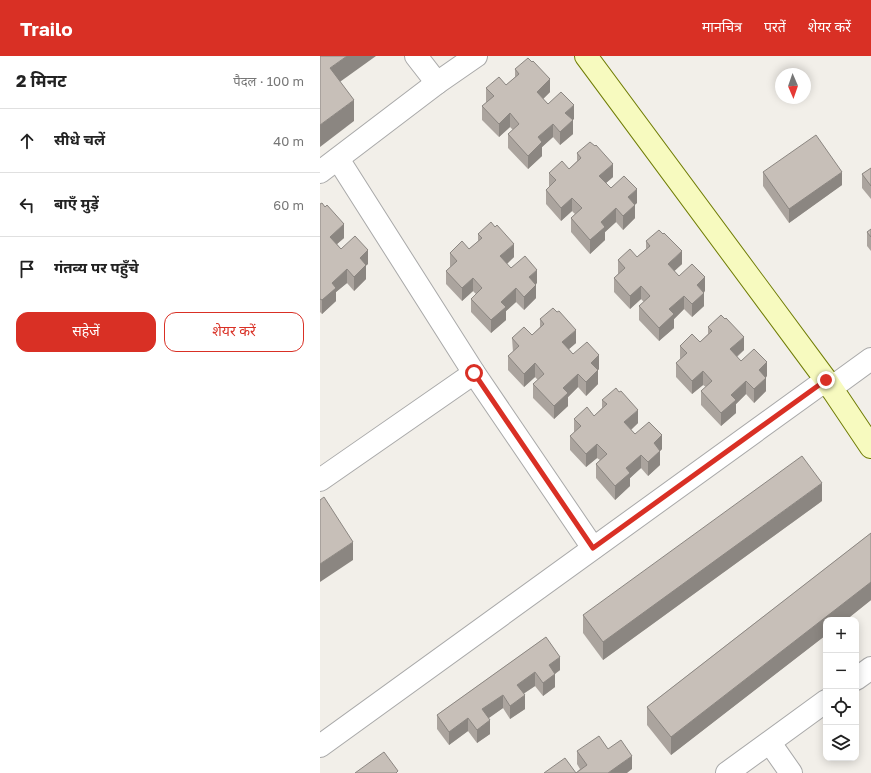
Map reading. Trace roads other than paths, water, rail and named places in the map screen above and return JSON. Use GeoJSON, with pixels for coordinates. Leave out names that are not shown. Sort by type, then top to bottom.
{"type":"FeatureCollection","features":[{"type":"Feature","properties":{"kind":"main road"},"geometry":{"type":"LineString","coordinates":[[586,56],[829,384],[871,447]]}},
{"type":"Feature","properties":{"kind":"street"},"geometry":{"type":"LineString","coordinates":[[416,56],[437,83]]}},
{"type":"Feature","properties":{"kind":"street"},"geometry":{"type":"LineString","coordinates":[[320,172],[437,83],[476,56]]}},
{"type":"Feature","properties":{"kind":"street"},"geometry":{"type":"LineString","coordinates":[[338,159],[474,373],[593,548]]}},
{"type":"Feature","properties":{"kind":"street"},"geometry":{"type":"LineString","coordinates":[[320,746],[593,548],[829,384],[871,359]]}},
{"type":"Feature","properties":{"kind":"street"},"geometry":{"type":"LineString","coordinates":[[320,480],[474,373]]}},
{"type":"Feature","properties":{"kind":"street"},"geometry":{"type":"LineString","coordinates":[[859,677],[871,668]]}},
{"type":"Feature","properties":{"kind":"street"},"geometry":{"type":"LineString","coordinates":[[727,773],[823,703]]}},
{"type":"Feature","properties":{"kind":"street"},"geometry":{"type":"LineString","coordinates":[[770,743],[791,773]]}}]}
